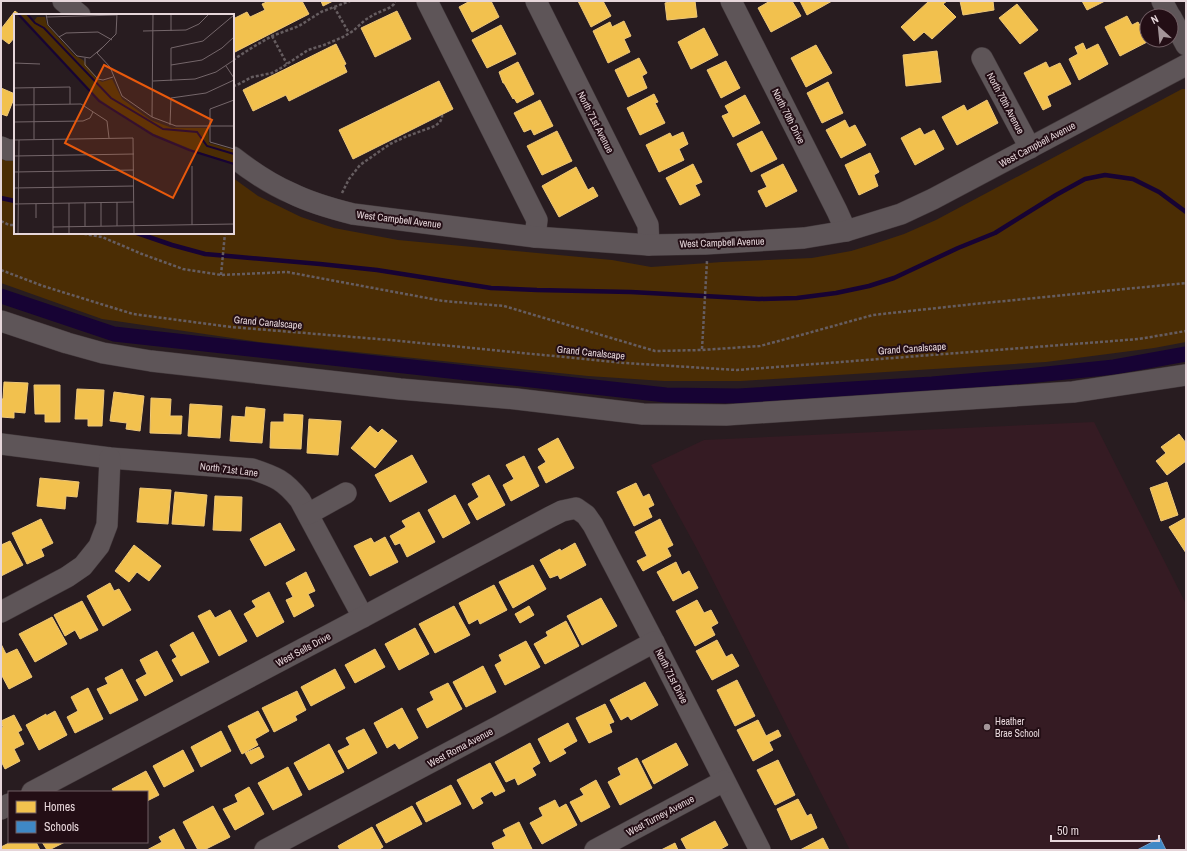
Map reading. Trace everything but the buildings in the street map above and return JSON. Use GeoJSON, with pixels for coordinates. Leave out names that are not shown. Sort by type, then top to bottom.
{"type":"FeatureCollection","features":[{"type":"Feature","properties":{"kind":"street"},"geometry":{"type":"LineString","coordinates":[[63,1],[79,14]]}},
{"type":"Feature","properties":{"kind":"street"},"geometry":{"type":"LineString","coordinates":[[427,1],[537,220],[535,236]]}},
{"type":"Feature","properties":{"kind":"street","name":"North 71st Avenue"},"geometry":{"type":"LineString","coordinates":[[536,1],[648,225],[649,245]]}},
{"type":"Feature","properties":{"kind":"street","name":"North 70th Drive"},"geometry":{"type":"LineString","coordinates":[[731,1],[846,231]]}},
{"type":"Feature","properties":{"kind":"street"},"geometry":{"type":"LineString","coordinates":[[1179,32],[1186,45]]}},
{"type":"Feature","properties":{"kind":"street","name":"North 70th Avenue"},"geometry":{"type":"LineString","coordinates":[[982,58],[1030,148]]}},
{"type":"Feature","properties":{"kind":"street","name":"West Campbell Avenue"},"geometry":{"type":"LineString","coordinates":[[234,158],[269,182],[292,194],[354,214],[535,236],[649,245],[705,244],[804,238],[846,231],[901,214],[934,199],[1186,65]]}},
{"type":"Feature","properties":{"kind":"street"},"geometry":{"type":"LineString","coordinates":[[1,147],[8,150],[14,150]]}},
{"type":"Feature","properties":{"kind":"street"},"geometry":{"type":"LineString","coordinates":[[1,321],[67,343],[103,353],[151,361],[400,389],[516,399],[643,414],[726,415],[1073,392],[1186,375]]}},
{"type":"Feature","properties":{"kind":"street","name":"North 71st Lane"},"geometry":{"type":"LineString","coordinates":[[1,444],[110,458],[252,469],[273,476],[287,485],[300,500],[363,617]]}},
{"type":"Feature","properties":{"kind":"street"},"geometry":{"type":"LineString","coordinates":[[1,612],[67,577],[83,566],[99,546],[107,525],[110,458]]}},
{"type":"Feature","properties":{"kind":"street"},"geometry":{"type":"LineString","coordinates":[[308,514],[346,493]]}},
{"type":"Feature","properties":{"kind":"street","name":"West Sells Drive"},"geometry":{"type":"LineString","coordinates":[[34,791],[556,514],[576,508]]}},
{"type":"Feature","properties":{"kind":"street","name":"North 71st Drive"},"geometry":{"type":"LineString","coordinates":[[576,508],[586,515],[593,525],[760,850]]}},
{"type":"Feature","properties":{"kind":"street","name":"West Roma Avenue"},"geometry":{"type":"LineString","coordinates":[[265,850],[654,642]]}},
{"type":"Feature","properties":{"kind":"street","name":"West Turney Avenue"},"geometry":{"type":"LineString","coordinates":[[595,850],[724,781]]}},
{"type":"Feature","properties":{"kind":"path"},"geometry":{"type":"LineString","coordinates":[[234,59],[272,36],[299,26],[321,12],[350,1]]}},
{"type":"Feature","properties":{"kind":"path"},"geometry":{"type":"LineString","coordinates":[[234,86],[252,77],[272,73],[308,50],[324,46],[349,33],[365,20],[391,7],[395,1]]}},
{"type":"Feature","properties":{"kind":"path"},"geometry":{"type":"LineString","coordinates":[[334,7],[349,33]]}},
{"type":"Feature","properties":{"kind":"path"},"geometry":{"type":"LineString","coordinates":[[272,36],[287,64]]}},
{"type":"Feature","properties":{"kind":"path"},"geometry":{"type":"LineString","coordinates":[[340,197],[349,179],[360,165],[390,144],[435,126],[440,122],[442,115]]}},
{"type":"Feature","properties":{"kind":"path"},"geometry":{"type":"LineString","coordinates":[[1,221],[14,225]]}},
{"type":"Feature","properties":{"kind":"path"},"geometry":{"type":"LineString","coordinates":[[85,234],[102,237],[183,269],[221,275],[287,272],[443,301],[504,306],[655,351],[702,350],[760,346],[873,315],[1186,283]]}},
{"type":"Feature","properties":{"kind":"path"},"geometry":{"type":"LineString","coordinates":[[221,275],[225,234]]}},
{"type":"Feature","properties":{"kind":"path","name":"Grand Canalscape"},"geometry":{"type":"LineString","coordinates":[[1,270],[43,286],[141,315],[231,327],[398,341],[625,363],[729,370],[1139,339],[1186,331]]}},
{"type":"Feature","properties":{"kind":"path"},"geometry":{"type":"LineString","coordinates":[[702,350],[706,272]]}},
{"type":"Feature","properties":{"kind":"shaded area"},"geometry":{"type":"Polygon","coordinates":[[[1182,89],[1186,89],[1186,342],[1154,348],[1046,362],[741,381],[664,381],[588,376],[259,342],[102,319],[1,283],[1,156],[14,159],[14,234],[234,234],[234,179],[258,196],[301,217],[334,228],[398,240],[612,260],[651,267],[812,258],[851,251],[871,245],[904,234],[936,220],[1182,89]]]}},
{"type":"Feature","properties":{"kind":"shaded area","name":"Heather Brae School"},"geometry":{"type":"Polygon","coordinates":[[[1094,422],[1186,604],[1186,850],[850,850],[697,549],[651,465],[704,440],[1094,422]]]}},
{"type":"Feature","properties":{"kind":"waterway"},"geometry":{"type":"LineString","coordinates":[[140,234],[205,254],[377,270],[491,288],[631,292],[759,299],[797,298],[836,293],[869,286],[894,278],[958,248],[995,233],[1056,195],[1085,179],[1105,175],[1133,179],[1159,192],[1186,212]]}},
{"type":"Feature","properties":{"kind":"waterway"},"geometry":{"type":"LineString","coordinates":[[1,198],[14,201]]}},
{"type":"Feature","properties":{"kind":"waterway"},"geometry":{"type":"LineString","coordinates":[[1,296],[114,334],[666,395],[738,396],[932,384],[1114,367],[1186,354]]}},
{"type":"Feature","properties":{"kind":"place","name":"Heather Brae School"},"geometry":{"type":"Point","coordinates":[987,727]}}]}
